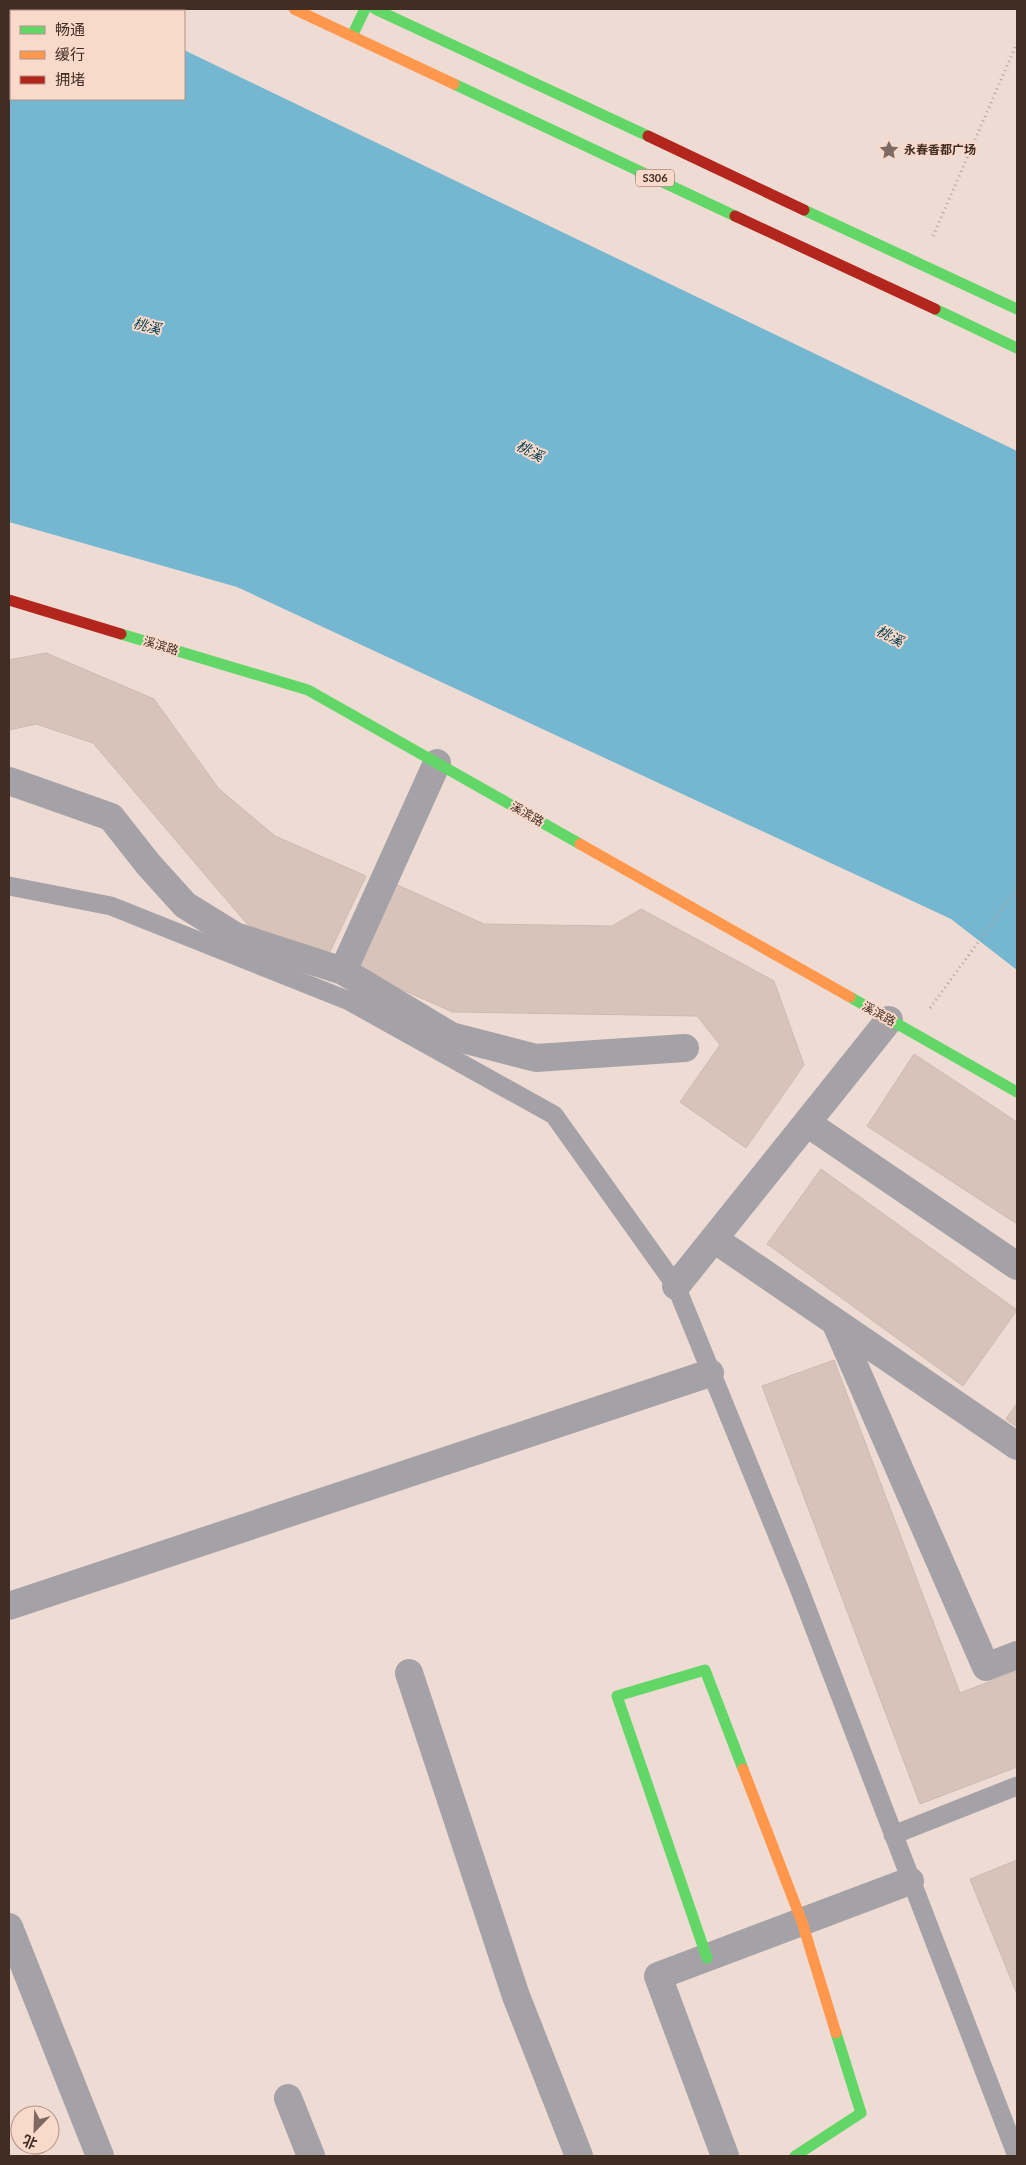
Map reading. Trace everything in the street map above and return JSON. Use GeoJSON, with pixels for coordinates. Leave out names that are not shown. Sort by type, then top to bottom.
{"type":"FeatureCollection","features":[{"type":"Feature","properties":{"kind":"main road","name":"S306"},"geometry":{"type":"LineString","coordinates":[[294,9],[1017,348]]}},
{"type":"Feature","properties":{"kind":"main road"},"geometry":{"type":"LineString","coordinates":[[352,36],[365,9]]}},
{"type":"Feature","properties":{"kind":"main road"},"geometry":{"type":"LineString","coordinates":[[376,9],[1017,309]]}},
{"type":"Feature","properties":{"kind":"main road","name":"溪滨路"},"geometry":{"type":"LineString","coordinates":[[9,600],[308,690],[1017,1092]]}},
{"type":"Feature","properties":{"kind":"main road"},"geometry":{"type":"LineString","coordinates":[[707,1958],[617,1696],[705,1670],[802,1922],[861,2113],[795,2156]]}},
{"type":"Feature","properties":{"kind":"street"},"geometry":{"type":"LineString","coordinates":[[343,971],[437,763]]}},
{"type":"Feature","properties":{"kind":"street"},"geometry":{"type":"LineString","coordinates":[[9,781],[112,817],[148,864],[186,905],[234,936],[343,971],[451,1036],[536,1058],[686,1048]]}},
{"type":"Feature","properties":{"kind":"street"},"geometry":{"type":"LineString","coordinates":[[676,1286],[807,1123],[901,1026]]}},
{"type":"Feature","properties":{"kind":"street"},"geometry":{"type":"LineString","coordinates":[[807,1123],[1017,1266]]}},
{"type":"Feature","properties":{"kind":"street"},"geometry":{"type":"LineString","coordinates":[[714,1239],[1017,1446]]}},
{"type":"Feature","properties":{"kind":"street"},"geometry":{"type":"LineString","coordinates":[[836,1324],[986,1667],[1017,1655]]}},
{"type":"Feature","properties":{"kind":"street"},"geometry":{"type":"LineString","coordinates":[[9,1606],[710,1373]]}},
{"type":"Feature","properties":{"kind":"street"},"geometry":{"type":"LineString","coordinates":[[409,1673],[516,1996],[580,2156]]}},
{"type":"Feature","properties":{"kind":"street"},"geometry":{"type":"LineString","coordinates":[[725,2156],[658,1976],[910,1881]]}},
{"type":"Feature","properties":{"kind":"street"},"geometry":{"type":"LineString","coordinates":[[9,1928],[100,2156]]}},
{"type":"Feature","properties":{"kind":"street"},"geometry":{"type":"LineString","coordinates":[[288,2098],[311,2156]]}},
{"type":"Feature","properties":{"kind":"lane"},"geometry":{"type":"LineString","coordinates":[[9,886],[110,906],[349,1001],[554,1115],[676,1286],[797,1584],[1017,2156]]}},
{"type":"Feature","properties":{"kind":"lane"},"geometry":{"type":"LineString","coordinates":[[893,1835],[1017,1786]]}},
{"type":"Feature","properties":{"kind":"path"},"geometry":{"type":"LineString","coordinates":[[920,264],[1017,43]]}},
{"type":"Feature","properties":{"kind":"path"},"geometry":{"type":"LineString","coordinates":[[901,1026],[1017,889]]}},
{"type":"Feature","properties":{"kind":"water","name":"桃溪"},"geometry":{"type":"Polygon","coordinates":[[[9,9],[34,10],[10,10],[10,100],[185,100],[185,50],[1017,451],[1017,970],[951,919],[237,587],[9,522],[9,9]]]}},
{"type":"Feature","properties":{"kind":"building"},"geometry":{"type":"Polygon","coordinates":[[[46,653],[154,699],[219,789],[275,836],[366,876],[326,960],[247,924],[93,743],[36,724],[9,730],[9,660],[46,653]]]}},
{"type":"Feature","properties":{"kind":"building"},"geometry":{"type":"Polygon","coordinates":[[[393,883],[484,924],[612,926],[641,909],[774,981],[804,1065],[746,1148],[680,1102],[720,1045],[697,1016],[453,1012],[355,969],[393,883]]]}},
{"type":"Feature","properties":{"kind":"building"},"geometry":{"type":"Polygon","coordinates":[[[914,1054],[1017,1122],[1017,1224],[867,1126],[914,1054]]]}},
{"type":"Feature","properties":{"kind":"building"},"geometry":{"type":"Polygon","coordinates":[[[821,1169],[1017,1310],[963,1386],[767,1244],[821,1169]]]}},
{"type":"Feature","properties":{"kind":"building"},"geometry":{"type":"Polygon","coordinates":[[[834,1360],[960,1693],[1017,1671],[1017,1767],[920,1804],[762,1386],[834,1360]]]}},
{"type":"Feature","properties":{"kind":"building"},"geometry":{"type":"Polygon","coordinates":[[[1017,1403],[1017,1427],[1006,1419],[1017,1403]]]}},
{"type":"Feature","properties":{"kind":"building"},"geometry":{"type":"Polygon","coordinates":[[[1017,1860],[1017,1994],[970,1879],[1017,1860]]]}},
{"type":"Feature","properties":{"kind":"traffic: fast"},"geometry":{"type":"LineString","coordinates":[[352,36],[365,9]]}},
{"type":"Feature","properties":{"kind":"traffic: fast"},"geometry":{"type":"LineString","coordinates":[[375,9],[648,136]]}},
{"type":"Feature","properties":{"kind":"traffic: fast"},"geometry":{"type":"LineString","coordinates":[[454,84],[735,216]]}},
{"type":"Feature","properties":{"kind":"traffic: fast"},"geometry":{"type":"LineString","coordinates":[[804,210],[1017,309]]}},
{"type":"Feature","properties":{"kind":"traffic: fast"},"geometry":{"type":"LineString","coordinates":[[935,309],[1017,348]]}},
{"type":"Feature","properties":{"kind":"traffic: fast"},"geometry":{"type":"LineString","coordinates":[[121,634],[308,690],[580,844]]}},
{"type":"Feature","properties":{"kind":"traffic: fast"},"geometry":{"type":"LineString","coordinates":[[850,997],[1017,1092]]}},
{"type":"Feature","properties":{"kind":"traffic: fast"},"geometry":{"type":"LineString","coordinates":[[707,1958],[617,1696],[705,1670],[743,1769]]}},
{"type":"Feature","properties":{"kind":"traffic: fast"},"geometry":{"type":"LineString","coordinates":[[795,2156],[861,2113],[836,2033]]}},
{"type":"Feature","properties":{"kind":"traffic: slow"},"geometry":{"type":"LineString","coordinates":[[294,9],[454,84]]}},
{"type":"Feature","properties":{"kind":"traffic: slow"},"geometry":{"type":"LineString","coordinates":[[580,844],[850,997]]}},
{"type":"Feature","properties":{"kind":"traffic: slow"},"geometry":{"type":"LineString","coordinates":[[743,1769],[802,1922],[836,2033]]}},
{"type":"Feature","properties":{"kind":"traffic: jam"},"geometry":{"type":"LineString","coordinates":[[648,136],[804,210]]}},
{"type":"Feature","properties":{"kind":"traffic: jam"},"geometry":{"type":"LineString","coordinates":[[735,216],[935,309]]}},
{"type":"Feature","properties":{"kind":"traffic: jam"},"geometry":{"type":"LineString","coordinates":[[9,600],[121,634]]}},
{"type":"Feature","properties":{"kind":"place","name":"永春香都广场"},"geometry":{"type":"Point","coordinates":[889,150]}}]}
